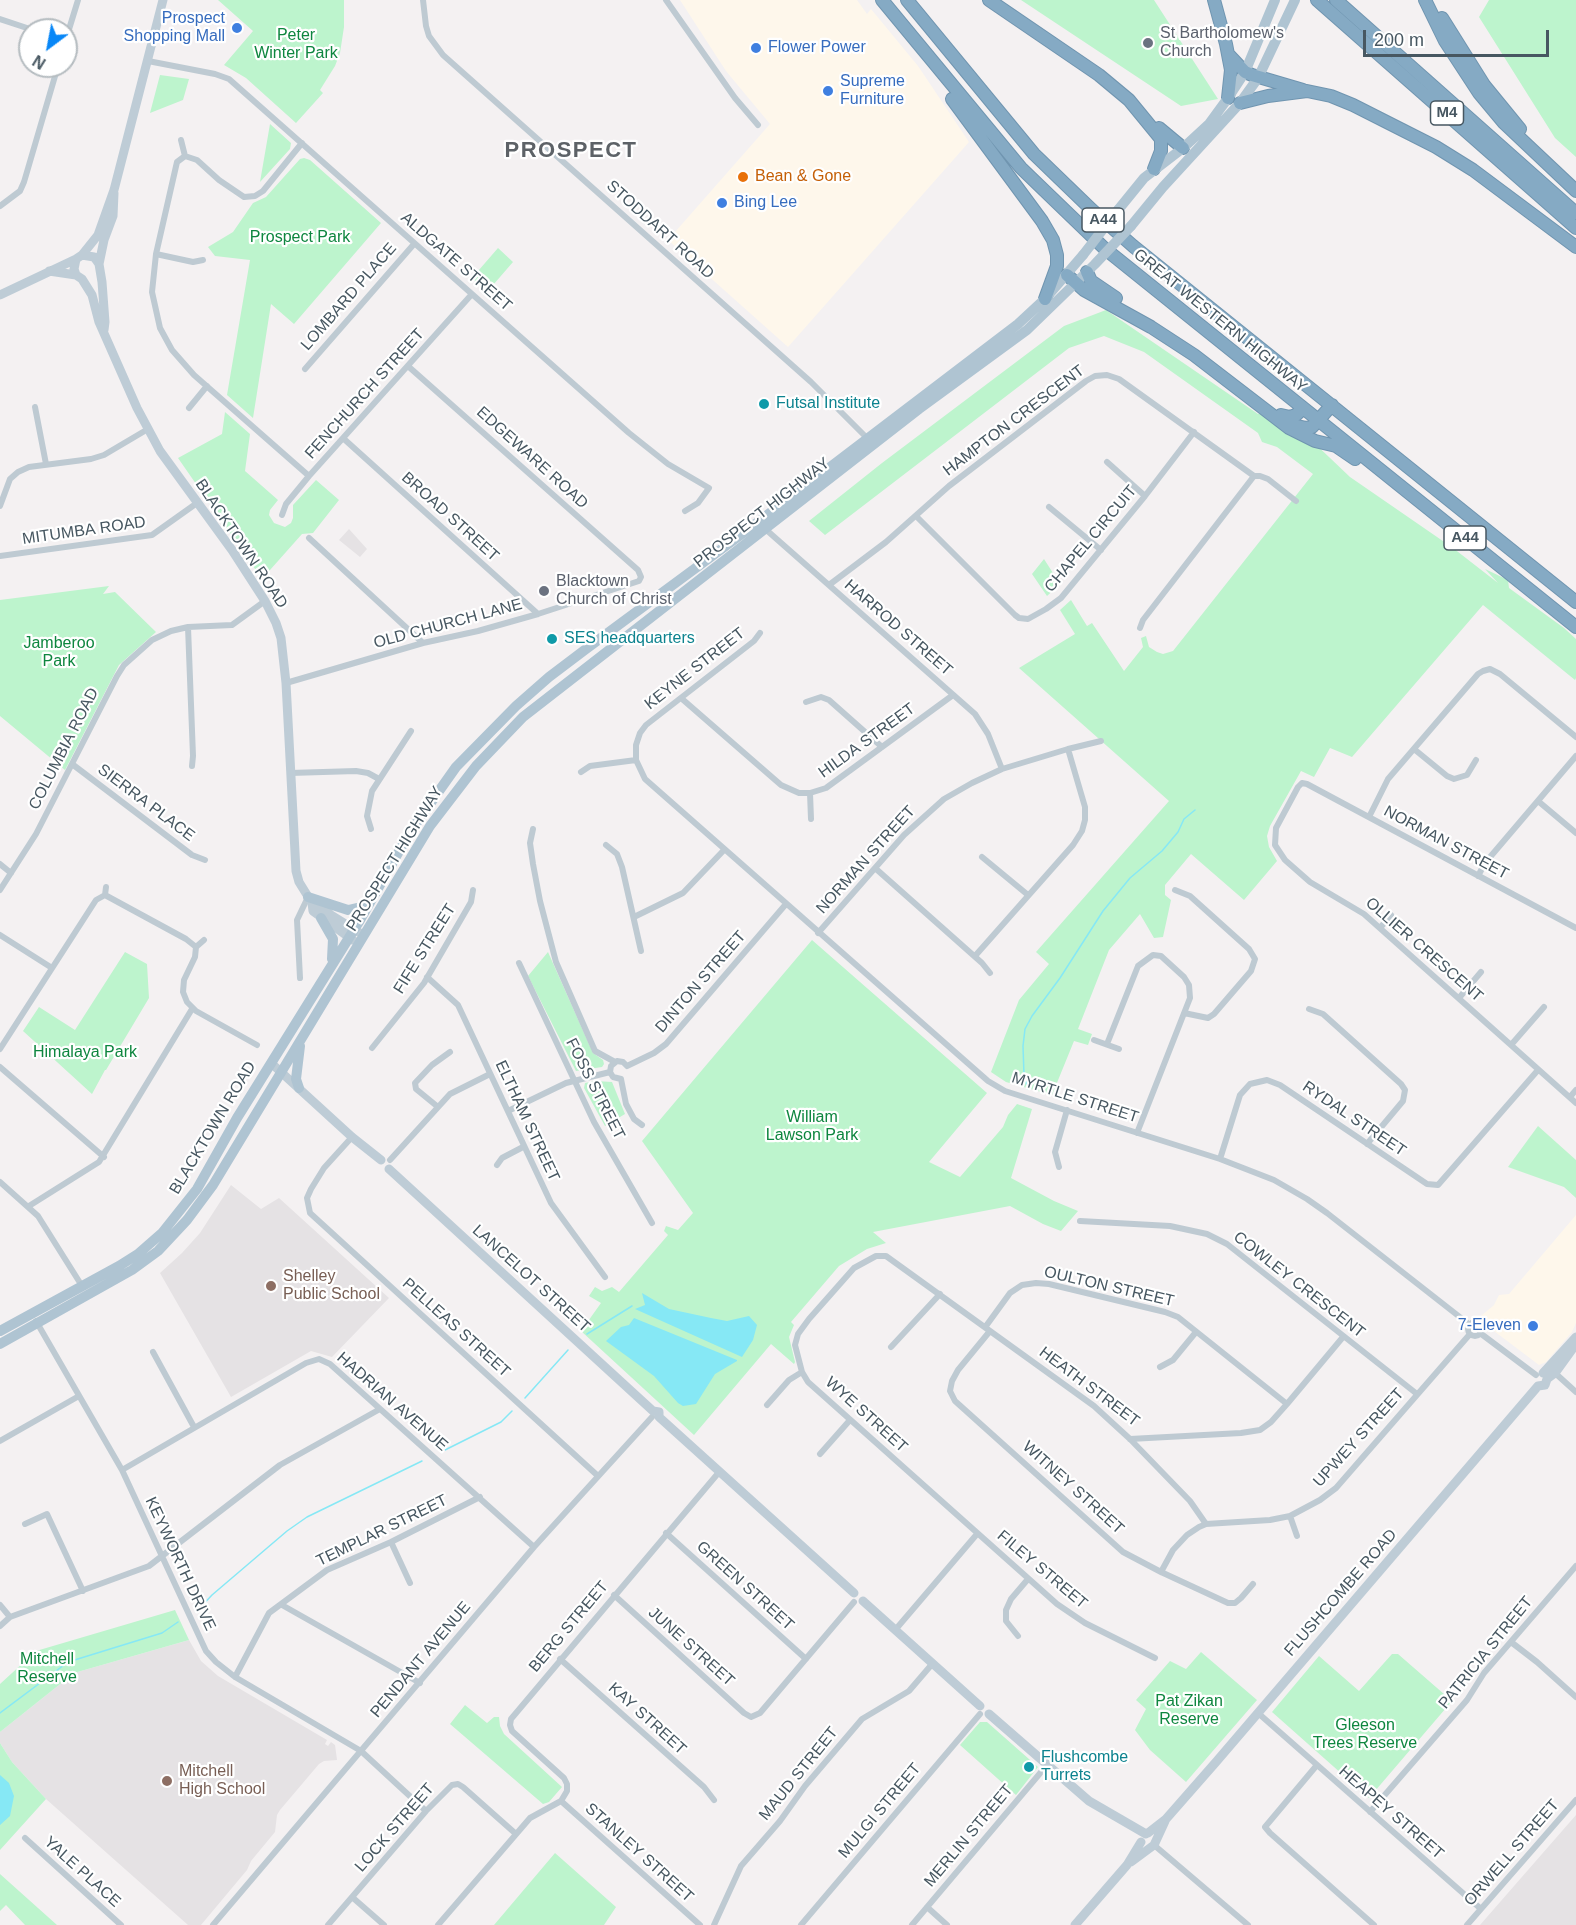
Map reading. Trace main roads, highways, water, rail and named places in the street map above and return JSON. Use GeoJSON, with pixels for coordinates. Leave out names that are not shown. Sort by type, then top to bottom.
{"type":"FeatureCollection","features":[{"type":"Feature","properties":{"kind":"highway","name":"GREAT WESTERN HIGHWAY"},"geometry":{"type":"LineString","coordinates":[[882,0],[988,130],[1053,201],[1134,274],[1576,627]]}},
{"type":"Feature","properties":{"kind":"highway","name":"GREAT WESTERN HIGHWAY"},"geometry":{"type":"LineString","coordinates":[[907,0],[1034,154],[1092,210],[1142,254],[1576,602]]}},
{"type":"Feature","properties":{"kind":"highway"},"geometry":{"type":"LineString","coordinates":[[915,0],[957,61]]}},
{"type":"Feature","properties":{"kind":"highway"},"geometry":{"type":"LineString","coordinates":[[989,0],[1099,75],[1129,100],[1161,139],[1161,151],[1154,169]]}},
{"type":"Feature","properties":{"kind":"highway"},"geometry":{"type":"LineString","coordinates":[[996,0],[1116,82],[1136,100],[1161,130],[1184,148]]}},
{"type":"Feature","properties":{"kind":"highway"},"geometry":{"type":"LineString","coordinates":[[1214,0],[1228,54],[1234,101],[1307,92],[1331,96],[1353,105],[1436,147],[1473,170],[1576,247]]}},
{"type":"Feature","properties":{"kind":"highway","name":"M4"},"geometry":{"type":"LineString","coordinates":[[1317,0],[1576,228]]}},
{"type":"Feature","properties":{"kind":"highway","name":"M4"},"geometry":{"type":"LineString","coordinates":[[1336,0],[1576,213]]}},
{"type":"Feature","properties":{"kind":"highway"},"geometry":{"type":"LineString","coordinates":[[1426,0],[1445,41],[1479,93],[1504,123],[1576,191]]}},
{"type":"Feature","properties":{"kind":"highway"},"geometry":{"type":"LineString","coordinates":[[899,22],[1049,232],[1056,248],[1057,266],[1045,299]]}},
{"type":"Feature","properties":{"kind":"highway"},"geometry":{"type":"LineString","coordinates":[[1228,54],[1245,72],[1258,78],[1296,86],[1307,92]]}},
{"type":"Feature","properties":{"kind":"highway"},"geometry":{"type":"LineString","coordinates":[[1091,268],[1091,281],[1099,288],[1182,338],[1289,423],[1297,427],[1323,424]]}},
{"type":"Feature","properties":{"kind":"highway"},"geometry":{"type":"LineString","coordinates":[[1071,279],[1194,356],[1289,428],[1306,437],[1335,446],[1426,507]]}},
{"type":"Feature","properties":{"kind":"highway"},"geometry":{"type":"LineString","coordinates":[[1281,415],[1296,416],[1303,408]]}},
{"type":"Feature","properties":{"kind":"highway"},"geometry":{"type":"LineString","coordinates":[[1306,437],[1320,433],[1323,424],[1336,408]]}},
{"type":"Feature","properties":{"kind":"main road","name":"PROSPECT HIGHWAY"},"geometry":{"type":"LineString","coordinates":[[0,1344],[35,1318],[132,1270],[158,1251],[187,1220],[213,1185],[430,826],[476,766],[522,717],[980,354],[1045,299],[1071,279],[1091,268],[1131,226],[1234,101],[1275,0]]}},
{"type":"Feature","properties":{"kind":"main road","name":"PROSPECT HIGHWAY"},"geometry":{"type":"LineString","coordinates":[[870,441],[919,409],[1027,330],[1071,279],[1083,255],[1154,169],[1184,148],[1258,78],[1295,2]]}},
{"type":"Feature","properties":{"kind":"main road","name":"PROSPECT HIGHWAY"},"geometry":{"type":"LineString","coordinates":[[351,933],[410,832],[456,766],[516,706],[586,649],[762,526]]}},
{"type":"Feature","properties":{"kind":"main road"},"geometry":{"type":"LineString","coordinates":[[310,900],[348,910],[361,907],[370,901]]}},
{"type":"Feature","properties":{"kind":"main road"},"geometry":{"type":"LineString","coordinates":[[321,918],[334,943],[331,965]]}},
{"type":"Feature","properties":{"kind":"main road","name":"BLACKTOWN ROAD"},"geometry":{"type":"LineString","coordinates":[[0,1331],[35,1318],[82,1286],[138,1254],[162,1233],[196,1189],[351,933]]}},
{"type":"Feature","properties":{"kind":"main road"},"geometry":{"type":"LineString","coordinates":[[299,1088],[296,1072],[301,1040]]}},
{"type":"Feature","properties":{"kind":"water"},"geometry":{"type":"Polygon","coordinates":[[[642,1293],[669,1309],[727,1321],[749,1316],[757,1325],[753,1340],[742,1357],[635,1309],[645,1305],[642,1293]]]}},
{"type":"Feature","properties":{"kind":"water"},"geometry":{"type":"Polygon","coordinates":[[[634,1318],[737,1361],[715,1374],[696,1404],[683,1406],[654,1376],[606,1341],[621,1327],[629,1325],[634,1318]]]}},
{"type":"Feature","properties":{"kind":"water"},"geometry":{"type":"Polygon","coordinates":[[[0,1775],[9,1783],[14,1796],[10,1816],[0,1825],[0,1775]]]}},
{"type":"Feature","properties":{"kind":"waterway"},"geometry":{"type":"LineString","coordinates":[[1028,1089],[1024,1075],[1023,1046],[1025,1029],[1032,1016],[1060,978],[1103,911],[1130,878],[1162,851],[1178,832],[1184,819],[1195,810]]}},
{"type":"Feature","properties":{"kind":"waterway"},"geometry":{"type":"LineString","coordinates":[[587,1334],[632,1306]]}},
{"type":"Feature","properties":{"kind":"waterway"},"geometry":{"type":"LineString","coordinates":[[525,1398],[568,1350]]}},
{"type":"Feature","properties":{"kind":"waterway"},"geometry":{"type":"LineString","coordinates":[[445,1450],[501,1422],[512,1411]]}},
{"type":"Feature","properties":{"kind":"waterway"},"geometry":{"type":"LineString","coordinates":[[198,1610],[212,1595],[287,1531],[307,1517],[422,1461]]}},
{"type":"Feature","properties":{"kind":"waterway"},"geometry":{"type":"LineString","coordinates":[[0,1713],[68,1662],[162,1633],[178,1622]]}},
{"type":"Feature","properties":{"kind":"place","name":"Prospect Shopping Mall"},"geometry":{"type":"Point","coordinates":[237,28]}},
{"type":"Feature","properties":{"kind":"place","name":"St Bartholomew's Church"},"geometry":{"type":"Point","coordinates":[1148,43]}},
{"type":"Feature","properties":{"kind":"place","name":"Flower Power"},"geometry":{"type":"Point","coordinates":[756,48]}},
{"type":"Feature","properties":{"kind":"place","name":"Supreme Furniture"},"geometry":{"type":"Point","coordinates":[828,91]}},
{"type":"Feature","properties":{"kind":"place","name":"Bean & Gone"},"geometry":{"type":"Point","coordinates":[743,177]}},
{"type":"Feature","properties":{"kind":"place","name":"Bing Lee"},"geometry":{"type":"Point","coordinates":[722,203]}},
{"type":"Feature","properties":{"kind":"place","name":"Futsal Institute"},"geometry":{"type":"Point","coordinates":[764,404]}},
{"type":"Feature","properties":{"kind":"place","name":"Blacktown Church of Christ"},"geometry":{"type":"Point","coordinates":[544,591]}},
{"type":"Feature","properties":{"kind":"place","name":"SES headquarters"},"geometry":{"type":"Point","coordinates":[552,639]}},
{"type":"Feature","properties":{"kind":"place","name":"Shelley Public School"},"geometry":{"type":"Point","coordinates":[271,1286]}},
{"type":"Feature","properties":{"kind":"place","name":"7-Eleven"},"geometry":{"type":"Point","coordinates":[1533,1326]}},
{"type":"Feature","properties":{"kind":"place","name":"Flushcombe Turrets"},"geometry":{"type":"Point","coordinates":[1029,1767]}},
{"type":"Feature","properties":{"kind":"place","name":"Mitchell High School"},"geometry":{"type":"Point","coordinates":[167,1781]}},
{"type":"Feature","properties":{"kind":"district","name":"PROSPECT"},"geometry":{"type":"Point","coordinates":[571,151]}},
{"type":"Feature","properties":{"kind":"park label","name":"Peter Winter Park"},"geometry":{"type":"Point","coordinates":[296,45]}},
{"type":"Feature","properties":{"kind":"park label","name":"Prospect Park"},"geometry":{"type":"Point","coordinates":[300,238]}},
{"type":"Feature","properties":{"kind":"park label","name":"Jamberoo Park"},"geometry":{"type":"Point","coordinates":[59,653]}},
{"type":"Feature","properties":{"kind":"park label","name":"Himalaya Park"},"geometry":{"type":"Point","coordinates":[85,1053]}},
{"type":"Feature","properties":{"kind":"park label","name":"William Lawson Park"},"geometry":{"type":"Point","coordinates":[812,1127]}},
{"type":"Feature","properties":{"kind":"park label","name":"Mitchell Reserve"},"geometry":{"type":"Point","coordinates":[47,1669]}},
{"type":"Feature","properties":{"kind":"park label","name":"Pat Zikan Reserve"},"geometry":{"type":"Point","coordinates":[1189,1711]}},
{"type":"Feature","properties":{"kind":"park label","name":"Gleeson Trees Reserve"},"geometry":{"type":"Point","coordinates":[1365,1735]}}]}
